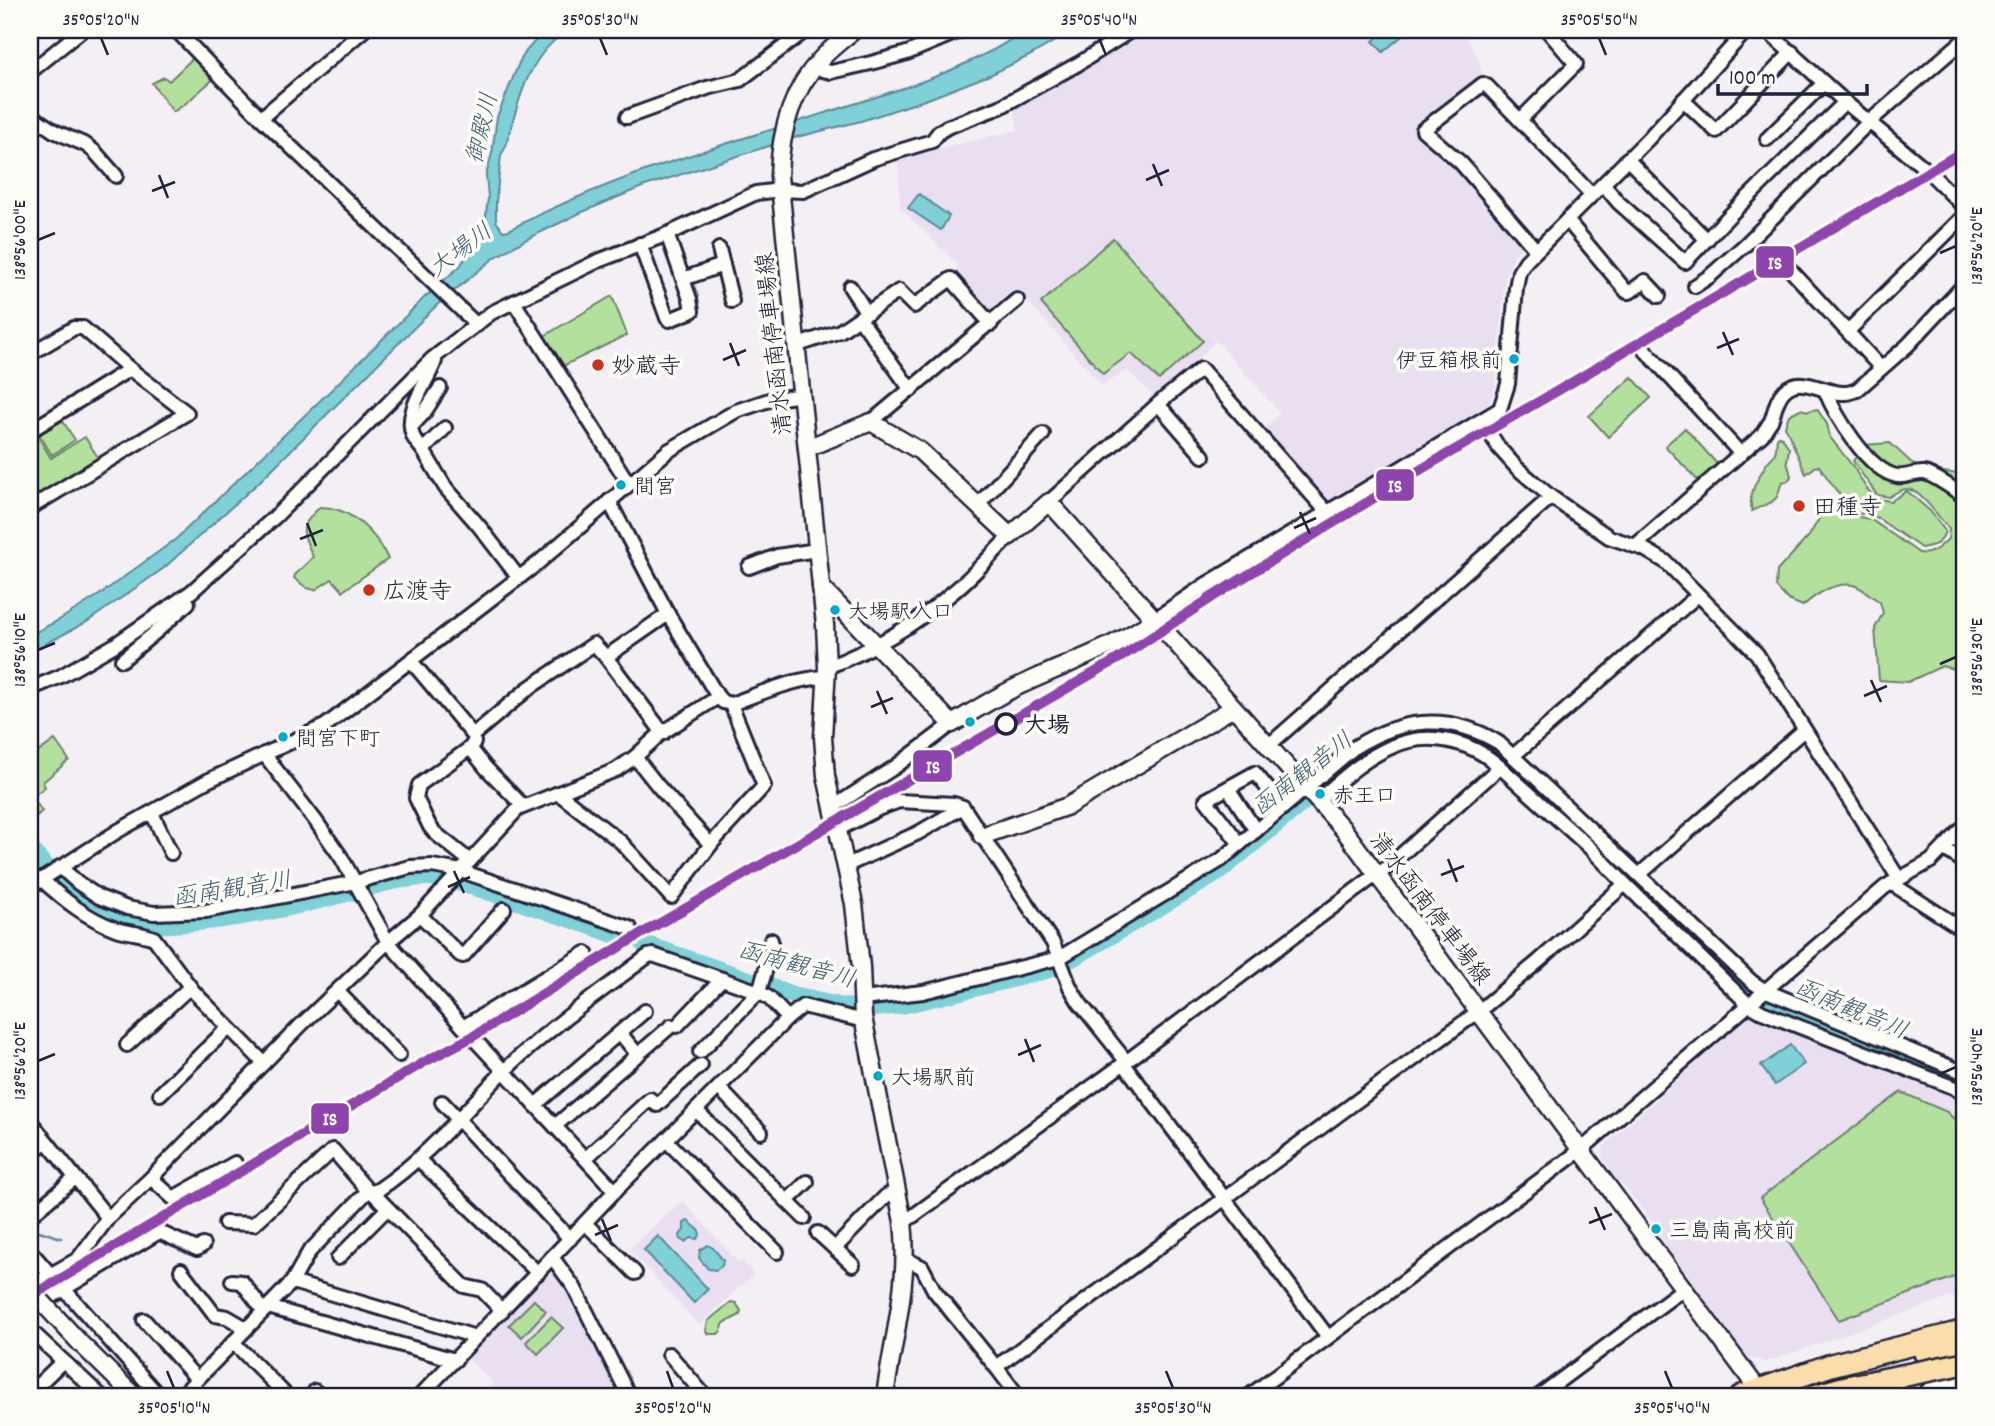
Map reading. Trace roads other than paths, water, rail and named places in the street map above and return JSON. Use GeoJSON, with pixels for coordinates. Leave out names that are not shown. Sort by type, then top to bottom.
{"type":"FeatureCollection","features":[{"type":"Feature","properties":{"kind":"highway"},"geometry":{"type":"LineString","coordinates":[[1754,1394],[1831,1364],[1965,1331]]}},
{"type":"Feature","properties":{"kind":"highway"},"geometry":{"type":"LineString","coordinates":[[1779,1396],[1925,1353],[1965,1345]]}},
{"type":"Feature","properties":{"kind":"highway"},"geometry":{"type":"LineString","coordinates":[[1814,1396],[1965,1363]]}},
{"type":"Feature","properties":{"kind":"main road","name":"清水函南停車場線"},"geometry":{"type":"LineString","coordinates":[[854,30],[830,51],[803,83],[787,119],[782,139],[780,183],[807,449],[872,422]]}},
{"type":"Feature","properties":{"kind":"main road"},"geometry":{"type":"LineString","coordinates":[[872,422],[920,451],[1010,536],[1049,502]]}},
{"type":"Feature","properties":{"kind":"main road"},"geometry":{"type":"LineString","coordinates":[[807,449],[825,625],[826,776],[858,928],[863,1009],[903,1222],[905,1259],[885,1396]]}},
{"type":"Feature","properties":{"kind":"main road","name":"清水函南停車場線"},"geometry":{"type":"LineString","coordinates":[[1049,502],[1344,830],[1582,1149],[1683,1289],[1754,1394]]}},
{"type":"Feature","properties":{"kind":"main road"},"geometry":{"type":"LineString","coordinates":[[821,587],[952,724],[1021,684],[1120,641],[1154,620]]}},
{"type":"Feature","properties":{"kind":"main road"},"geometry":{"type":"LineString","coordinates":[[982,836],[1068,806],[1233,708]]}},
{"type":"Feature","properties":{"kind":"main road"},"geometry":{"type":"LineString","coordinates":[[30,1287],[134,1396]]}},
{"type":"Feature","properties":{"kind":"main road"},"geometry":{"type":"LineString","coordinates":[[1925,1396],[1965,1355]]}},
{"type":"Feature","properties":{"kind":"street"},"geometry":{"type":"LineString","coordinates":[[30,72],[82,30]]}},
{"type":"Feature","properties":{"kind":"street"},"geometry":{"type":"LineString","coordinates":[[176,30],[261,118],[475,322]]}},
{"type":"Feature","properties":{"kind":"street"},"geometry":{"type":"LineString","coordinates":[[261,118],[364,30]]}},
{"type":"Feature","properties":{"kind":"street"},"geometry":{"type":"LineString","coordinates":[[627,117],[707,88],[740,80],[806,30]]}},
{"type":"Feature","properties":{"kind":"street"},"geometry":{"type":"LineString","coordinates":[[814,68],[831,72],[871,63],[906,53],[962,30]]}},
{"type":"Feature","properties":{"kind":"street"},"geometry":{"type":"LineString","coordinates":[[30,689],[61,676],[113,646],[191,592],[276,516],[436,356],[475,322],[598,261],[667,234],[780,183],[803,191],[873,159],[932,141],[947,127],[1000,107],[1078,64],[1132,30]]}},
{"type":"Feature","properties":{"kind":"street"},"geometry":{"type":"LineString","coordinates":[[1154,620],[1205,585],[1500,409],[1508,384],[1519,272],[1526,261],[1628,159],[1747,30]]}},
{"type":"Feature","properties":{"kind":"street"},"geometry":{"type":"LineString","coordinates":[[1766,30],[1845,102],[1928,171],[1965,208]]}},
{"type":"Feature","properties":{"kind":"street"},"geometry":{"type":"LineString","coordinates":[[1520,120],[1576,64],[1553,32]]}},
{"type":"Feature","properties":{"kind":"street"},"geometry":{"type":"LineString","coordinates":[[1695,286],[1745,245],[1869,122],[1965,39]]}},
{"type":"Feature","properties":{"kind":"street"},"geometry":{"type":"LineString","coordinates":[[1683,100],[1716,131],[1792,52]]}},
{"type":"Feature","properties":{"kind":"street"},"geometry":{"type":"LineString","coordinates":[[1767,139],[1824,83]]}},
{"type":"Feature","properties":{"kind":"street"},"geometry":{"type":"LineString","coordinates":[[1536,250],[1461,163],[1423,130],[1483,84],[1592,195]]}},
{"type":"Feature","properties":{"kind":"street"},"geometry":{"type":"LineString","coordinates":[[1603,184],[1618,202],[1685,262],[1845,102]]}},
{"type":"Feature","properties":{"kind":"street"},"geometry":{"type":"LineString","coordinates":[[31,119],[86,145],[116,176]]}},
{"type":"Feature","properties":{"kind":"street"},"geometry":{"type":"LineString","coordinates":[[1628,159],[1707,240]]}},
{"type":"Feature","properties":{"kind":"street"},"geometry":{"type":"LineString","coordinates":[[1848,331],[1965,215]]}},
{"type":"Feature","properties":{"kind":"street"},"geometry":{"type":"LineString","coordinates":[[1567,220],[1627,292],[1645,281],[1659,296]]}},
{"type":"Feature","properties":{"kind":"street"},"geometry":{"type":"LineString","coordinates":[[640,244],[669,320],[684,316],[692,311],[690,299],[667,234]]}},
{"type":"Feature","properties":{"kind":"street"},"geometry":{"type":"LineString","coordinates":[[719,249],[732,301]]}},
{"type":"Feature","properties":{"kind":"street"},"geometry":{"type":"LineString","coordinates":[[683,279],[723,265]]}},
{"type":"Feature","properties":{"kind":"street"},"geometry":{"type":"LineString","coordinates":[[1786,265],[1881,368]]}},
{"type":"Feature","properties":{"kind":"street"},"geometry":{"type":"LineString","coordinates":[[798,345],[840,331],[899,291],[914,306],[951,279],[991,324]]}},
{"type":"Feature","properties":{"kind":"street"},"geometry":{"type":"LineString","coordinates":[[1635,546],[1762,435],[1784,391],[1803,383],[1847,393],[1857,390],[1908,345],[1965,284]]}},
{"type":"Feature","properties":{"kind":"street"},"geometry":{"type":"LineString","coordinates":[[850,287],[864,316],[911,390]]}},
{"type":"Feature","properties":{"kind":"street"},"geometry":{"type":"LineString","coordinates":[[872,422],[1017,300]]}},
{"type":"Feature","properties":{"kind":"street"},"geometry":{"type":"LineString","coordinates":[[514,302],[629,484]]}},
{"type":"Feature","properties":{"kind":"street"},"geometry":{"type":"LineString","coordinates":[[30,354],[74,328],[83,328],[187,413],[30,508]]}},
{"type":"Feature","properties":{"kind":"street"},"geometry":{"type":"LineString","coordinates":[[1645,350],[1741,454]]}},
{"type":"Feature","properties":{"kind":"street"},"geometry":{"type":"LineString","coordinates":[[436,356],[433,369],[418,396],[411,420],[412,435],[445,487],[519,578]]}},
{"type":"Feature","properties":{"kind":"street"},"geometry":{"type":"LineString","coordinates":[[30,431],[130,369]]}},
{"type":"Feature","properties":{"kind":"street"},"geometry":{"type":"LineString","coordinates":[[1049,502],[1201,369],[1327,512]]}},
{"type":"Feature","properties":{"kind":"street"},"geometry":{"type":"LineString","coordinates":[[412,426],[440,388]]}},
{"type":"Feature","properties":{"kind":"street"},"geometry":{"type":"LineString","coordinates":[[1825,390],[1844,428],[1882,470],[1899,477],[1925,473],[1965,498]]}},
{"type":"Feature","properties":{"kind":"street"},"geometry":{"type":"LineString","coordinates":[[264,1063],[190,988],[154,938],[118,930],[95,920],[36,883],[207,781],[325,726],[519,578],[668,452],[736,411],[769,400],[802,395]]}},
{"type":"Feature","properties":{"kind":"street"},"geometry":{"type":"LineString","coordinates":[[1158,404],[1203,456]]}},
{"type":"Feature","properties":{"kind":"street"},"geometry":{"type":"LineString","coordinates":[[1482,421],[1499,448],[1517,468],[1551,497],[1609,537],[1644,549],[1666,562],[1757,654],[1895,881],[1965,931]]}},
{"type":"Feature","properties":{"kind":"street"},"geometry":{"type":"LineString","coordinates":[[423,450],[445,428]]}},
{"type":"Feature","properties":{"kind":"street"},"geometry":{"type":"LineString","coordinates":[[978,505],[1043,434]]}},
{"type":"Feature","properties":{"kind":"street"},"geometry":{"type":"LineString","coordinates":[[1268,747],[1551,497]]}},
{"type":"Feature","properties":{"kind":"street"},"geometry":{"type":"LineString","coordinates":[[609,501],[668,614],[718,697],[731,704],[826,672],[877,645],[952,594],[1010,536]]}},
{"type":"Feature","properties":{"kind":"street"},"geometry":{"type":"LineString","coordinates":[[1965,531],[1965,537]]}},
{"type":"Feature","properties":{"kind":"street"},"geometry":{"type":"LineString","coordinates":[[748,567],[777,556],[817,550]]}},
{"type":"Feature","properties":{"kind":"street"},"geometry":{"type":"LineString","coordinates":[[122,660],[174,616],[188,602],[191,592]]}},
{"type":"Feature","properties":{"kind":"street"},"geometry":{"type":"LineString","coordinates":[[1513,756],[1698,596]]}},
{"type":"Feature","properties":{"kind":"street"},"geometry":{"type":"LineString","coordinates":[[606,657],[668,614]]}},
{"type":"Feature","properties":{"kind":"street"},"geometry":{"type":"LineString","coordinates":[[463,869],[430,827],[416,798],[419,785],[471,742],[528,688],[594,644],[663,733]]}},
{"type":"Feature","properties":{"kind":"street"},"geometry":{"type":"LineString","coordinates":[[411,661],[523,806]]}},
{"type":"Feature","properties":{"kind":"street"},"geometry":{"type":"LineString","coordinates":[[30,1287],[78,1259],[108,1218],[337,990],[421,915],[514,813],[523,806],[607,774],[718,697]]}},
{"type":"Feature","properties":{"kind":"street"},"geometry":{"type":"LineString","coordinates":[[558,793],[621,842],[669,897],[673,895],[710,844],[764,786],[731,704]]}},
{"type":"Feature","properties":{"kind":"street"},"geometry":{"type":"LineString","coordinates":[[420,1396],[615,1191],[803,1006],[863,1009],[1059,958],[1220,860],[1283,807],[1346,776],[1392,727],[1429,722],[1472,728],[1499,743],[1513,756],[1527,781]]}},
{"type":"Feature","properties":{"kind":"street"},"geometry":{"type":"LineString","coordinates":[[832,807],[895,767],[952,724]]}},
{"type":"Feature","properties":{"kind":"street"},"geometry":{"type":"LineString","coordinates":[[1640,874],[1804,730]]}},
{"type":"Feature","properties":{"kind":"street"},"geometry":{"type":"LineString","coordinates":[[1373,746],[1438,739],[1469,746],[1527,781],[1640,874],[1752,982],[1764,990],[1965,1073]]}},
{"type":"Feature","properties":{"kind":"street"},"geometry":{"type":"LineString","coordinates":[[264,754],[341,857],[388,943],[615,1191]]}},
{"type":"Feature","properties":{"kind":"street"},"geometry":{"type":"LineString","coordinates":[[635,757],[710,844]]}},
{"type":"Feature","properties":{"kind":"street"},"geometry":{"type":"LineString","coordinates":[[903,1222],[1384,870],[1500,767]]}},
{"type":"Feature","properties":{"kind":"street"},"geometry":{"type":"LineString","coordinates":[[1240,844],[1206,800],[1255,773],[1283,807]]}},
{"type":"Feature","properties":{"kind":"street"},"geometry":{"type":"LineString","coordinates":[[1228,788],[1256,831]]}},
{"type":"Feature","properties":{"kind":"street"},"geometry":{"type":"LineString","coordinates":[[1542,795],[1625,884],[1748,1004],[1963,1094]]}},
{"type":"Feature","properties":{"kind":"street"},"geometry":{"type":"LineString","coordinates":[[837,830],[899,801],[954,804],[963,807],[1040,923],[1079,1002],[1328,1337]]}},
{"type":"Feature","properties":{"kind":"street"},"geometry":{"type":"LineString","coordinates":[[845,866],[918,833],[963,807]]}},
{"type":"Feature","properties":{"kind":"street"},"geometry":{"type":"LineString","coordinates":[[152,813],[171,853]]}},
{"type":"Feature","properties":{"kind":"street"},"geometry":{"type":"LineString","coordinates":[[1249,1396],[1582,1149],[1764,990],[1895,881],[1922,867],[1944,849],[1965,826]]}},
{"type":"Feature","properties":{"kind":"street"},"geometry":{"type":"LineString","coordinates":[[1944,849],[1965,862]]}},
{"type":"Feature","properties":{"kind":"street"},"geometry":{"type":"LineString","coordinates":[[60,867],[99,897],[127,908],[154,913],[206,911],[356,884],[410,867],[463,869],[630,928]]}},
{"type":"Feature","properties":{"kind":"street"},"geometry":{"type":"LineString","coordinates":[[996,1367],[1479,1012],[1625,884]]}},
{"type":"Feature","properties":{"kind":"street"},"geometry":{"type":"LineString","coordinates":[[421,915],[463,956],[504,909]]}},
{"type":"Feature","properties":{"kind":"street"},"geometry":{"type":"LineString","coordinates":[[586,1158],[650,1098],[657,1105],[700,1058],[761,985],[770,955],[771,940]]}},
{"type":"Feature","properties":{"kind":"street"},"geometry":{"type":"LineString","coordinates":[[463,1027],[586,953]]}},
{"type":"Feature","properties":{"kind":"street"},"geometry":{"type":"LineString","coordinates":[[184,1395],[292,1282],[309,1252],[370,1191],[387,1184],[418,1159],[442,1138],[504,1072],[546,1035],[648,956],[653,955],[722,979],[761,985],[769,998],[789,1018]]}},
{"type":"Feature","properties":{"kind":"street"},"geometry":{"type":"LineString","coordinates":[[555,1126],[674,1026],[722,979]]}},
{"type":"Feature","properties":{"kind":"street"},"geometry":{"type":"LineString","coordinates":[[127,1045],[190,988]]}},
{"type":"Feature","properties":{"kind":"street"},"geometry":{"type":"LineString","coordinates":[[337,990],[399,1055]]}},
{"type":"Feature","properties":{"kind":"street"},"geometry":{"type":"LineString","coordinates":[[535,1105],[645,1011]]}},
{"type":"Feature","properties":{"kind":"street"},"geometry":{"type":"LineString","coordinates":[[160,1094],[228,1028]]}},
{"type":"Feature","properties":{"kind":"street"},"geometry":{"type":"LineString","coordinates":[[620,1033],[638,1055]]}},
{"type":"Feature","properties":{"kind":"street"},"geometry":{"type":"LineString","coordinates":[[719,1088],[761,1132]]}},
{"type":"Feature","properties":{"kind":"street"},"geometry":{"type":"LineString","coordinates":[[442,1102],[570,1238]]}},
{"type":"Feature","properties":{"kind":"street"},"geometry":{"type":"LineString","coordinates":[[696,1110],[804,1217]]}},
{"type":"Feature","properties":{"kind":"street"},"geometry":{"type":"LineString","coordinates":[[30,1121],[108,1218]]}},
{"type":"Feature","properties":{"kind":"street"},"geometry":{"type":"LineString","coordinates":[[666,1140],[777,1252]]}},
{"type":"Feature","properties":{"kind":"street"},"geometry":{"type":"LineString","coordinates":[[30,1154],[46,1141]]}},
{"type":"Feature","properties":{"kind":"street"},"geometry":{"type":"LineString","coordinates":[[225,1223],[254,1224],[333,1150],[464,1286],[482,1290],[502,1311]]}},
{"type":"Feature","properties":{"kind":"street"},"geometry":{"type":"LineString","coordinates":[[418,1159],[538,1273]]}},
{"type":"Feature","properties":{"kind":"street"},"geometry":{"type":"LineString","coordinates":[[151,1178],[173,1198],[234,1163]]}},
{"type":"Feature","properties":{"kind":"street"},"geometry":{"type":"LineString","coordinates":[[30,1216],[75,1178]]}},
{"type":"Feature","properties":{"kind":"street"},"geometry":{"type":"LineString","coordinates":[[787,1201],[807,1182]]}},
{"type":"Feature","properties":{"kind":"street"},"geometry":{"type":"LineString","coordinates":[[835,1248],[886,1196],[897,1192]]}},
{"type":"Feature","properties":{"kind":"street"},"geometry":{"type":"LineString","coordinates":[[338,1258],[387,1209]]}},
{"type":"Feature","properties":{"kind":"street"},"geometry":{"type":"LineString","coordinates":[[585,1223],[635,1273]]}},
{"type":"Feature","properties":{"kind":"street"},"geometry":{"type":"LineString","coordinates":[[30,1311],[159,1232],[197,1249],[203,1245]]}},
{"type":"Feature","properties":{"kind":"street"},"geometry":{"type":"LineString","coordinates":[[818,1233],[853,1265]]}},
{"type":"Feature","properties":{"kind":"street"},"geometry":{"type":"LineString","coordinates":[[30,1251],[50,1274]]}},
{"type":"Feature","properties":{"kind":"street"},"geometry":{"type":"LineString","coordinates":[[552,1257],[574,1287],[629,1396]]}},
{"type":"Feature","properties":{"kind":"street"},"geometry":{"type":"LineString","coordinates":[[905,1259],[922,1267],[934,1290],[1018,1396]]}},
{"type":"Feature","properties":{"kind":"street"},"geometry":{"type":"LineString","coordinates":[[181,1270],[215,1315],[226,1317],[246,1328]]}},
{"type":"Feature","properties":{"kind":"street"},"geometry":{"type":"LineString","coordinates":[[232,1281],[242,1282],[266,1309],[455,1360]]}},
{"type":"Feature","properties":{"kind":"street"},"geometry":{"type":"LineString","coordinates":[[292,1282],[476,1337]]}},
{"type":"Feature","properties":{"kind":"street"},"geometry":{"type":"LineString","coordinates":[[64,1289],[159,1396]]}},
{"type":"Feature","properties":{"kind":"street"},"geometry":{"type":"LineString","coordinates":[[1539,1396],[1683,1289]]}},
{"type":"Feature","properties":{"kind":"street"},"geometry":{"type":"LineString","coordinates":[[145,1320],[197,1379]]}},
{"type":"Feature","properties":{"kind":"street"},"geometry":{"type":"LineString","coordinates":[[30,1329],[98,1395]]}},
{"type":"Feature","properties":{"kind":"street"},"geometry":{"type":"LineString","coordinates":[[233,1342],[287,1396]]}},
{"type":"Feature","properties":{"kind":"street"},"geometry":{"type":"LineString","coordinates":[[669,1354],[705,1396]]}},
{"type":"Feature","properties":{"kind":"street"},"geometry":{"type":"LineString","coordinates":[[30,1393],[63,1361]]}},
{"type":"Feature","properties":{"kind":"street"},"geometry":{"type":"LineString","coordinates":[[1937,1383],[1965,1381]]}},
{"type":"Feature","properties":{"kind":"water"},"geometry":{"type":"Polygon","coordinates":[[[545,30],[569,30],[554,40],[533,67],[501,155],[496,221],[503,231],[607,185],[658,166],[935,77],[984,55],[1026,31],[1073,30],[992,74],[928,99],[861,121],[797,137],[642,187],[580,213],[494,258],[437,305],[257,484],[164,568],[87,622],[30,652],[30,635],[99,595],[176,539],[459,267],[475,239],[484,234],[488,197],[486,175],[497,117],[519,63],[545,30]]]}},
{"type":"Feature","properties":{"kind":"water"},"geometry":{"type":"Polygon","coordinates":[[[1386,30],[1409,30],[1383,52],[1373,41],[1386,30]]]}},
{"type":"Feature","properties":{"kind":"water"},"geometry":{"type":"Polygon","coordinates":[[[919,194],[949,216],[941,230],[908,208],[919,194]]]}},
{"type":"Feature","properties":{"kind":"water"},"geometry":{"type":"Polygon","coordinates":[[[1790,1045],[1804,1064],[1775,1085],[1761,1066],[1790,1045]]]}},
{"type":"Feature","properties":{"kind":"water"},"geometry":{"type":"Polygon","coordinates":[[[688,1221],[699,1230],[700,1235],[697,1239],[691,1238],[685,1242],[680,1235],[684,1230],[684,1223],[688,1221]]]}},
{"type":"Feature","properties":{"kind":"water"},"geometry":{"type":"Polygon","coordinates":[[[658,1236],[708,1289],[694,1303],[644,1250],[658,1236]]]}},
{"type":"Feature","properties":{"kind":"water"},"geometry":{"type":"Polygon","coordinates":[[[708,1245],[723,1260],[722,1266],[716,1270],[708,1269],[699,1258],[700,1250],[708,1245]]]}},
{"type":"Feature","properties":{"kind":"waterway","name":"函南観音川"},"geometry":{"type":"LineString","coordinates":[[644,944],[798,997],[843,1007],[902,1005],[1046,970],[1076,956],[1217,873],[1365,751],[1396,737],[1416,732],[1437,730],[1458,734],[1477,742],[1511,767],[1557,811]]}},
{"type":"Feature","properties":{"kind":"waterway","name":"函南観音川"},"geometry":{"type":"LineString","coordinates":[[30,848],[51,873],[76,896],[103,913],[135,924],[172,924],[235,917],[298,905],[394,881],[427,877],[463,883],[624,938]]}},
{"type":"Feature","properties":{"kind":"waterway","name":"函南観音川"},"geometry":{"type":"LineString","coordinates":[[1608,859],[1751,992],[1965,1083]]}},
{"type":"Feature","properties":{"kind":"waterway"},"geometry":{"type":"LineString","coordinates":[[873,1008],[874,1016]]}},
{"type":"Feature","properties":{"kind":"waterway"},"geometry":{"type":"LineString","coordinates":[[30,1228],[61,1238]]}},
{"type":"Feature","properties":{"kind":"place","name":"伊豆箱根前"},"geometry":{"type":"Point","coordinates":[1514,359]}},
{"type":"Feature","properties":{"kind":"place","name":"妙蔵寺"},"geometry":{"type":"Point","coordinates":[598,365]}},
{"type":"Feature","properties":{"kind":"place","name":"間宮"},"geometry":{"type":"Point","coordinates":[621,485]}},
{"type":"Feature","properties":{"kind":"place","name":"田種寺"},"geometry":{"type":"Point","coordinates":[1799,506]}},
{"type":"Feature","properties":{"kind":"place","name":"広渡寺"},"geometry":{"type":"Point","coordinates":[369,590]}},
{"type":"Feature","properties":{"kind":"place","name":"大場駅入口"},"geometry":{"type":"Point","coordinates":[835,610]}},
{"type":"Feature","properties":{"kind":"place","name":"大場"},"geometry":{"type":"Point","coordinates":[1006,724]}},
{"type":"Feature","properties":{"kind":"place","name":"間宮下町"},"geometry":{"type":"Point","coordinates":[283,737]}},
{"type":"Feature","properties":{"kind":"place","name":"赤王口"},"geometry":{"type":"Point","coordinates":[1320,794]}},
{"type":"Feature","properties":{"kind":"place","name":"大場駅前"},"geometry":{"type":"Point","coordinates":[878,1076]}},
{"type":"Feature","properties":{"kind":"place","name":"三島南高校前"},"geometry":{"type":"Point","coordinates":[1656,1229]}},
{"type":"Feature","properties":{"kind":"water label","name":"御殿川"},"geometry":{"type":"Point","coordinates":[481,128]}},
{"type":"Feature","properties":{"kind":"water label","name":"大場川"},"geometry":{"type":"Point","coordinates":[460,249]}}]}
